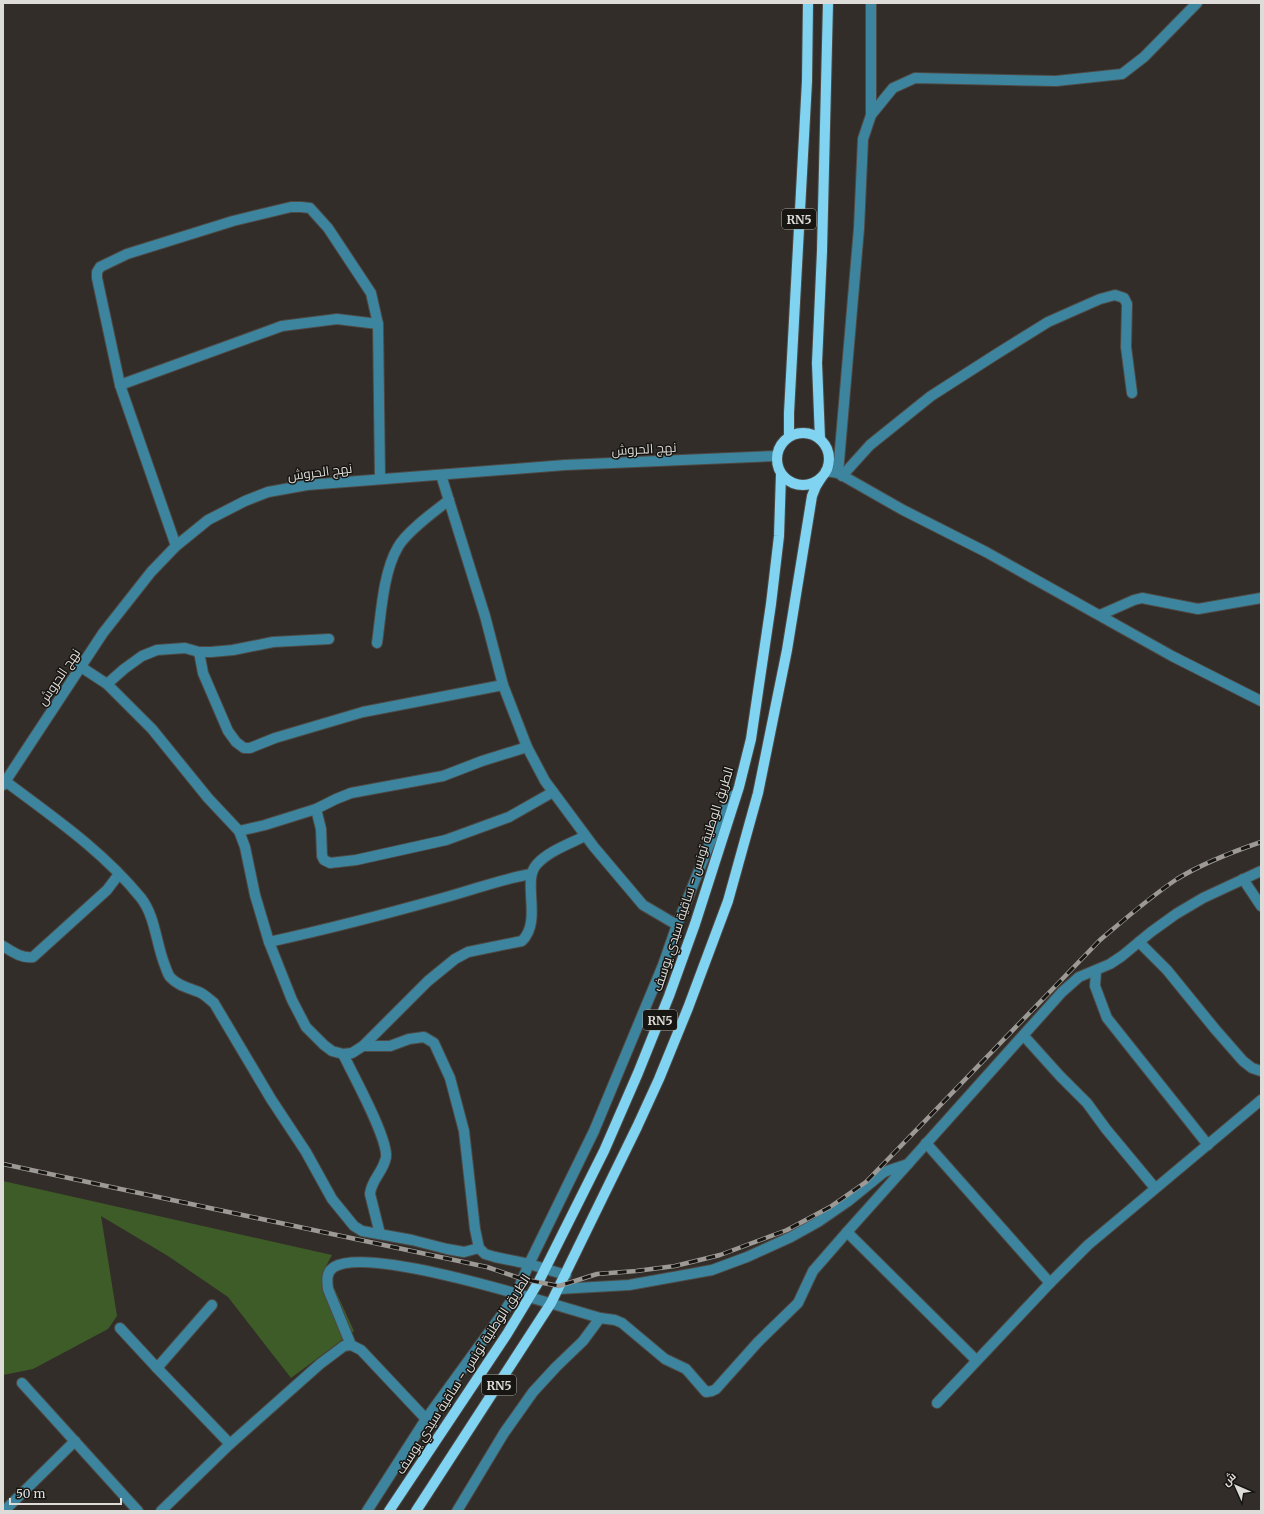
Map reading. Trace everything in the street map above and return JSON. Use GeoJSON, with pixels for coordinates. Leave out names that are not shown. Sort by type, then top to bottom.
{"type":"FeatureCollection","features":[{"type":"Feature","properties":{"kind":"main road","name":"RN5"},"geometry":{"type":"LineString","coordinates":[[789,436],[807,82],[808,3]]}},
{"type":"Feature","properties":{"kind":"main road","name":"RN5"},"geometry":{"type":"LineString","coordinates":[[416,1511],[551,1303],[566,1275],[659,1079],[688,1008],[728,901],[758,793],[788,650],[812,496],[829,460],[827,448],[820,439],[816,363],[822,251],[828,3]]}},
{"type":"Feature","properties":{"kind":"main road"},"geometry":{"type":"LineString","coordinates":[[776,456],[778,448],[783,441],[797,432],[813,434],[820,439]]}},
{"type":"Feature","properties":{"kind":"main road","name":"RN5"},"geometry":{"type":"LineString","coordinates":[[776,456],[777,465],[781,474]]}},
{"type":"Feature","properties":{"kind":"main road"},"geometry":{"type":"LineString","coordinates":[[781,474],[787,480],[795,484],[804,485],[813,483],[823,474]]}},
{"type":"Feature","properties":{"kind":"main road","name":"الطريق الوطنية تونس - ساقية سيدي يوسف"},"geometry":{"type":"LineString","coordinates":[[389,1511],[507,1334],[546,1269],[604,1151],[654,1033],[684,954],[739,787],[751,739],[771,604],[779,536],[781,474]]}},
{"type":"Feature","properties":{"kind":"street"},"geometry":{"type":"LineString","coordinates":[[840,474],[858,243],[863,139],[871,115],[871,3]]}},
{"type":"Feature","properties":{"kind":"street"},"geometry":{"type":"LineString","coordinates":[[871,115],[893,88],[915,78],[1056,81],[1122,74],[1144,57],[1197,3]]}},
{"type":"Feature","properties":{"kind":"street"},"geometry":{"type":"LineString","coordinates":[[176,546],[120,385],[97,278],[100,268],[127,254],[233,221],[291,207],[310,208],[328,228],[371,293],[378,324],[380,479]]}},
{"type":"Feature","properties":{"kind":"street"},"geometry":{"type":"LineString","coordinates":[[840,474],[870,445],[931,396],[995,354],[1048,322],[1100,299],[1115,295],[1124,298],[1127,304],[1126,347],[1132,393]]}},
{"type":"Feature","properties":{"kind":"street"},"geometry":{"type":"LineString","coordinates":[[120,385],[282,326],[337,319],[378,324]]}},
{"type":"Feature","properties":{"kind":"street","name":"نهج الحروش"},"geometry":{"type":"LineString","coordinates":[[4,783],[103,634],[151,572],[176,546],[208,520],[245,501],[268,492],[307,484],[565,465],[776,456]]}},
{"type":"Feature","properties":{"kind":"street"},"geometry":{"type":"LineString","coordinates":[[823,474],[840,474],[903,510],[986,552],[1172,656],[1261,701]]}},
{"type":"Feature","properties":{"kind":"street"},"geometry":{"type":"LineString","coordinates":[[441,475],[485,616],[503,685],[526,747],[545,781],[585,836],[643,905],[677,925]]}},
{"type":"Feature","properties":{"kind":"street"},"geometry":{"type":"LineString","coordinates":[[377,643],[386,582],[391,563],[398,546],[418,526],[449,500]]}},
{"type":"Feature","properties":{"kind":"street"},"geometry":{"type":"LineString","coordinates":[[1100,615],[1130,601],[1142,598],[1198,609],[1261,598]]}},
{"type":"Feature","properties":{"kind":"street"},"geometry":{"type":"LineString","coordinates":[[107,684],[142,656],[157,650],[185,648],[199,652],[211,652],[233,650],[273,642],[329,639]]}},
{"type":"Feature","properties":{"kind":"street"},"geometry":{"type":"LineString","coordinates":[[199,652],[203,673],[228,731],[240,745],[250,748],[275,738],[363,712],[503,685]]}},
{"type":"Feature","properties":{"kind":"street"},"geometry":{"type":"LineString","coordinates":[[81,667],[107,684],[152,729],[208,798],[239,832],[245,846],[255,895],[270,942],[292,1000],[306,1026],[324,1045],[332,1051],[343,1054],[352,1053],[363,1046],[428,981],[455,959],[468,952],[522,941],[526,937],[530,927],[532,904],[530,883],[531,874],[536,864],[547,856],[585,836]]}},
{"type":"Feature","properties":{"kind":"street"},"geometry":{"type":"LineString","coordinates":[[239,832],[316,809],[351,793],[443,776],[482,761],[526,747]]}},
{"type":"Feature","properties":{"kind":"street"},"geometry":{"type":"LineString","coordinates":[[4,783],[77,834],[141,899],[150,913],[161,956],[168,975],[182,986],[200,993],[214,1003],[271,1099],[306,1152],[332,1199],[354,1226],[362,1230],[464,1252],[479,1248]]}},
{"type":"Feature","properties":{"kind":"street"},"geometry":{"type":"LineString","coordinates":[[367,1511],[426,1419],[517,1292],[529,1264],[594,1131],[663,966],[677,925],[720,818],[739,787]]}},
{"type":"Feature","properties":{"kind":"street"},"geometry":{"type":"LineString","coordinates":[[316,809],[321,829],[322,856],[324,860],[330,863],[356,860],[446,840],[509,817],[553,792]]}},
{"type":"Feature","properties":{"kind":"street"},"geometry":{"type":"LineString","coordinates":[[351,1345],[328,1289],[326,1280],[328,1274],[334,1268],[348,1262],[397,1265],[517,1292],[600,1318],[615,1320],[622,1323],[665,1359],[686,1369],[706,1392],[716,1389],[758,1342],[798,1303],[814,1271],[847,1232],[1062,992],[1079,977],[1096,971],[1122,956],[1176,914],[1203,898],[1261,871]]}},
{"type":"Feature","properties":{"kind":"street"},"geometry":{"type":"LineString","coordinates":[[3,946],[27,958],[33,957],[107,890],[118,874]]}},
{"type":"Feature","properties":{"kind":"street"},"geometry":{"type":"LineString","coordinates":[[270,942],[347,925],[464,892],[493,882],[531,874]]}},
{"type":"Feature","properties":{"kind":"street"},"geometry":{"type":"LineString","coordinates":[[1243,879],[1261,906]]}},
{"type":"Feature","properties":{"kind":"street"},"geometry":{"type":"LineString","coordinates":[[1139,942],[1167,970],[1243,1061],[1252,1068],[1261,1071]]}},
{"type":"Feature","properties":{"kind":"street"},"geometry":{"type":"LineString","coordinates":[[1096,971],[1095,986],[1107,1018],[1208,1145]]}},
{"type":"Feature","properties":{"kind":"street"},"geometry":{"type":"LineString","coordinates":[[1024,1036],[1087,1103],[1106,1129],[1155,1188]]}},
{"type":"Feature","properties":{"kind":"street"},"geometry":{"type":"LineString","coordinates":[[363,1046],[390,1046],[409,1039],[424,1037],[434,1043],[450,1078],[464,1132],[474,1229],[479,1248],[485,1254],[529,1264],[566,1275]]}},
{"type":"Feature","properties":{"kind":"street"},"geometry":{"type":"LineString","coordinates":[[343,1054],[373,1115],[386,1153],[384,1164],[370,1189],[380,1234]]}},
{"type":"Feature","properties":{"kind":"street"},"geometry":{"type":"LineString","coordinates":[[937,1403],[976,1360],[1088,1245],[1261,1100]]}},
{"type":"Feature","properties":{"kind":"street"},"geometry":{"type":"LineString","coordinates":[[926,1143],[1050,1283]]}},
{"type":"Feature","properties":{"kind":"street"},"geometry":{"type":"LineString","coordinates":[[558,1289],[629,1285],[688,1275],[719,1267],[746,1257],[818,1222],[847,1202],[884,1172],[908,1164]]}},
{"type":"Feature","properties":{"kind":"street"},"geometry":{"type":"LineString","coordinates":[[847,1232],[976,1360]]}},
{"type":"Feature","properties":{"kind":"street"},"geometry":{"type":"LineString","coordinates":[[157,1368],[212,1305]]}},
{"type":"Feature","properties":{"kind":"street"},"geometry":{"type":"LineString","coordinates":[[457,1511],[504,1433],[533,1392],[583,1341],[600,1318]]}},
{"type":"Feature","properties":{"kind":"street"},"geometry":{"type":"LineString","coordinates":[[120,1328],[230,1444]]}},
{"type":"Feature","properties":{"kind":"street"},"geometry":{"type":"LineString","coordinates":[[161,1511],[230,1444],[320,1364],[344,1346],[351,1345],[361,1350],[426,1419]]}},
{"type":"Feature","properties":{"kind":"street"},"geometry":{"type":"LineString","coordinates":[[22,1383],[138,1511]]}},
{"type":"Feature","properties":{"kind":"street"},"geometry":{"type":"LineString","coordinates":[[4,1511],[75,1441]]}},
{"type":"Feature","properties":{"kind":"green space"},"geometry":{"type":"Polygon","coordinates":[[[3,1181],[332,1255],[325,1268],[354,1331],[291,1378],[228,1297],[168,1256],[101,1216],[117,1316],[108,1329],[33,1369],[3,1375],[3,1181]]]}},
{"type":"Feature","properties":{"kind":"railway"},"geometry":{"type":"LineString","coordinates":[[3,1164],[487,1267],[522,1279],[559,1286],[597,1274],[675,1266],[720,1255],[787,1230],[830,1207],[866,1182],[1100,940],[1147,901],[1177,879],[1218,858],[1261,842]]}}]}
